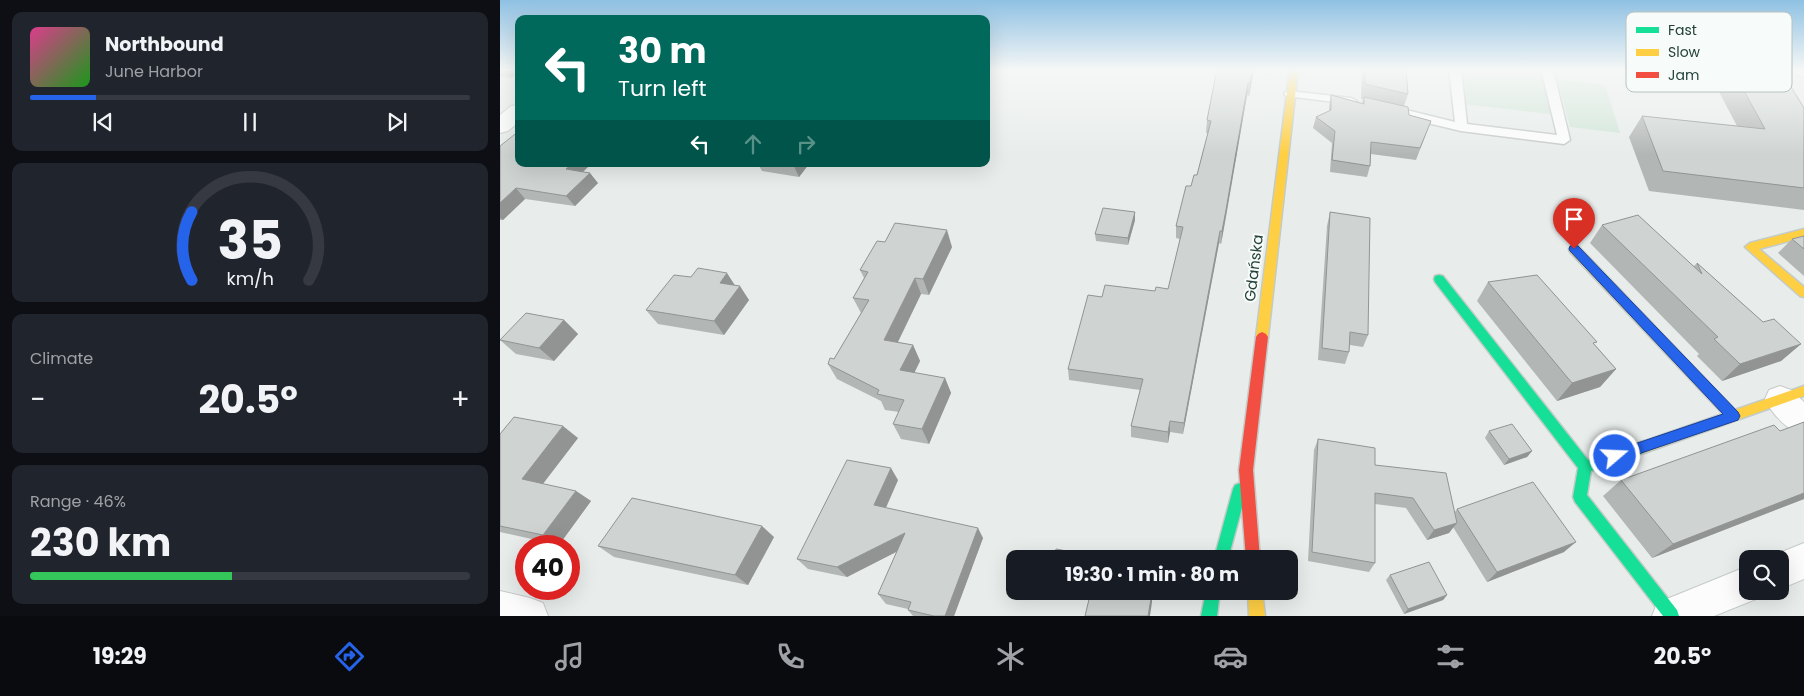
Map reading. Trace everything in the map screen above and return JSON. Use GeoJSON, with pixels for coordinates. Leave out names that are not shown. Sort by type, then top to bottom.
{"type":"FeatureCollection","features":[{"type":"Feature","properties":{"kind":"street","name":"Gdańska"},"geometry":{"type":"LineString","coordinates":[[1223,550],[1246,470],[1290,98]]}},
{"type":"Feature","properties":{"kind":"street"},"geometry":{"type":"LineString","coordinates":[[500,126],[515,114]]}},
{"type":"Feature","properties":{"kind":"street"},"geometry":{"type":"LineString","coordinates":[[1804,233],[1750,247],[1804,293]]}},
{"type":"Feature","properties":{"kind":"street"},"geometry":{"type":"LineString","coordinates":[[1574,249],[1733,416]]}},
{"type":"Feature","properties":{"kind":"street"},"geometry":{"type":"LineString","coordinates":[[1439,279],[1585,467],[1580,497],[1671,616],[1739,588]]}},
{"type":"Feature","properties":{"kind":"street"},"geometry":{"type":"LineString","coordinates":[[1585,467],[1792,395],[1804,422]]}},
{"type":"Feature","properties":{"kind":"street","name":"Gdańska"},"geometry":{"type":"LineString","coordinates":[[1246,470],[1252,550]]}},
{"type":"Feature","properties":{"kind":"street"},"geometry":{"type":"LineString","coordinates":[[1789,567],[1804,561]]}},
{"type":"Feature","properties":{"kind":"street"},"geometry":{"type":"LineString","coordinates":[[1209,616],[1212,600]]}},
{"type":"Feature","properties":{"kind":"street"},"geometry":{"type":"LineString","coordinates":[[1255,600],[1256,616]]}},
{"type":"Feature","properties":{"kind":"street"},"geometry":{"type":"LineString","coordinates":[[500,609],[530,616]]}},
{"type":"Feature","properties":{"kind":"lane"},"geometry":{"type":"LineString","coordinates":[[1324,98],[1369,105],[1461,127],[1564,140],[1554,98]]}},
{"type":"Feature","properties":{"kind":"lane"},"geometry":{"type":"LineString","coordinates":[[1458,98],[1461,127]]}},
{"type":"Feature","properties":{"kind":"green space"},"geometry":{"type":"Polygon","coordinates":[[[1463,98],[1547,98],[1551,114],[1464,104],[1463,98]]]}},
{"type":"Feature","properties":{"kind":"green space"},"geometry":{"type":"Polygon","coordinates":[[[1562,98],[1609,98],[1620,133],[1570,127],[1562,98]]]}},
{"type":"Feature","properties":{"kind":"building"},"geometry":{"type":"Polygon","coordinates":[[[1211,98],[1245,98],[1226,210],[1222,231],[1220,231],[1184,423],[1170,421],[1168,432],[1131,426],[1143,379],[1068,369],[1088,295],[1102,297],[1105,285],[1155,291],[1156,287],[1168,289],[1183,227],[1176,226],[1186,186],[1191,186],[1194,175],[1197,175],[1211,121],[1207,120],[1211,98]]]}},
{"type":"Feature","properties":{"kind":"building"},"geometry":{"type":"Polygon","coordinates":[[[1331,98],[1341,98],[1364,104],[1364,98],[1367,98],[1408,107],[1409,115],[1431,121],[1420,148],[1371,142],[1370,166],[1332,160],[1335,131],[1316,117],[1331,110],[1331,98]]]}},
{"type":"Feature","properties":{"kind":"building"},"geometry":{"type":"Polygon","coordinates":[[[1748,98],[1798,98],[1804,108],[1804,188],[1663,171],[1642,116],[1765,129],[1748,98]]]}},
{"type":"Feature","properties":{"kind":"building"},"geometry":{"type":"Polygon","coordinates":[[[515,134],[515,167],[568,167],[566,169],[590,173],[566,196],[516,188],[500,203],[500,146],[515,134]]]}},
{"type":"Feature","properties":{"kind":"building"},"geometry":{"type":"Polygon","coordinates":[[[1103,208],[1135,212],[1128,238],[1095,234],[1103,208]]]}},
{"type":"Feature","properties":{"kind":"building"},"geometry":{"type":"Polygon","coordinates":[[[1330,212],[1370,218],[1368,335],[1350,332],[1349,352],[1322,348],[1330,212]]]}},
{"type":"Feature","properties":{"kind":"building"},"geometry":{"type":"Polygon","coordinates":[[[1638,215],[1702,274],[1697,263],[1763,322],[1774,319],[1801,344],[1740,364],[1714,339],[1718,337],[1602,225],[1638,215]]]}},
{"type":"Feature","properties":{"kind":"building"},"geometry":{"type":"Polygon","coordinates":[[[895,223],[947,230],[923,279],[915,278],[884,340],[913,345],[900,370],[945,378],[922,429],[893,424],[904,400],[877,394],[879,390],[828,364],[830,358],[834,359],[869,300],[853,298],[868,272],[860,270],[877,241],[885,242],[895,223]]]}},
{"type":"Feature","properties":{"kind":"building"},"geometry":{"type":"Polygon","coordinates":[[[1804,236],[1804,249],[1792,239],[1804,236]]]}},
{"type":"Feature","properties":{"kind":"building"},"geometry":{"type":"Polygon","coordinates":[[[698,268],[727,273],[720,283],[740,286],[714,321],[646,310],[674,275],[691,277],[698,268]]]}},
{"type":"Feature","properties":{"kind":"building"},"geometry":{"type":"Polygon","coordinates":[[[1537,275],[1597,342],[1593,343],[1616,369],[1572,383],[1488,282],[1537,275]]]}},
{"type":"Feature","properties":{"kind":"building"},"geometry":{"type":"Polygon","coordinates":[[[526,313],[564,320],[539,348],[500,340],[526,313]]]}},
{"type":"Feature","properties":{"kind":"building"},"geometry":{"type":"Polygon","coordinates":[[[514,417],[563,426],[522,479],[576,491],[543,535],[500,526],[500,434],[514,417]]]}},
{"type":"Feature","properties":{"kind":"building"},"geometry":{"type":"Polygon","coordinates":[[[1804,422],[1804,493],[1673,544],[1621,480],[1774,425],[1780,431],[1804,422]]]}},
{"type":"Feature","properties":{"kind":"building"},"geometry":{"type":"Polygon","coordinates":[[[1512,424],[1532,451],[1509,459],[1489,431],[1512,424]]]}},
{"type":"Feature","properties":{"kind":"building"},"geometry":{"type":"Polygon","coordinates":[[[1318,439],[1375,448],[1375,465],[1446,473],[1457,523],[1434,530],[1413,498],[1375,493],[1375,563],[1312,552],[1318,439]]]}},
{"type":"Feature","properties":{"kind":"building"},"geometry":{"type":"Polygon","coordinates":[[[847,460],[891,468],[874,505],[978,528],[945,616],[934,616],[908,610],[911,602],[878,594],[905,533],[837,567],[797,559],[847,460]]]}},
{"type":"Feature","properties":{"kind":"building"},"geometry":{"type":"Polygon","coordinates":[[[1533,482],[1576,542],[1497,572],[1457,509],[1533,482]]]}},
{"type":"Feature","properties":{"kind":"building"},"geometry":{"type":"Polygon","coordinates":[[[632,498],[762,526],[735,575],[598,546],[632,498]]]}},
{"type":"Feature","properties":{"kind":"building"},"geometry":{"type":"Polygon","coordinates":[[[1429,562],[1447,595],[1408,609],[1390,575],[1429,562]]]}},
{"type":"Feature","properties":{"kind":"building"},"geometry":{"type":"Polygon","coordinates":[[[1089,600],[1151,600],[1148,616],[1085,616],[1089,600]]]}},
{"type":"Feature","properties":{"kind":"traffic: fast"},"geometry":{"type":"LineString","coordinates":[[1439,279],[1585,467]]}},
{"type":"Feature","properties":{"kind":"traffic: fast"},"geometry":{"type":"LineString","coordinates":[[1644,447],[1585,467],[1580,497],[1672,615]]}},
{"type":"Feature","properties":{"kind":"traffic: fast"},"geometry":{"type":"LineString","coordinates":[[1223,550],[1240,489]]}},
{"type":"Feature","properties":{"kind":"traffic: fast"},"geometry":{"type":"LineString","coordinates":[[1209,616],[1212,600]]}},
{"type":"Feature","properties":{"kind":"traffic: slow"},"geometry":{"type":"LineString","coordinates":[[1262,337],[1291,98]]}},
{"type":"Feature","properties":{"kind":"traffic: slow"},"geometry":{"type":"LineString","coordinates":[[1804,233],[1750,247],[1804,293]]}},
{"type":"Feature","properties":{"kind":"traffic: slow"},"geometry":{"type":"LineString","coordinates":[[1574,249],[1733,416]]}},
{"type":"Feature","properties":{"kind":"traffic: slow"},"geometry":{"type":"LineString","coordinates":[[1644,447],[1804,391]]}},
{"type":"Feature","properties":{"kind":"traffic: slow"},"geometry":{"type":"LineString","coordinates":[[1256,600],[1257,616]]}},
{"type":"Feature","properties":{"kind":"traffic: jam"},"geometry":{"type":"LineString","coordinates":[[1252,550],[1246,470],[1262,337]]}},
{"type":"Feature","properties":{"kind":"route"},"geometry":{"type":"LineString","coordinates":[[1574,249],[1733,416],[1615,456]]}}]}
